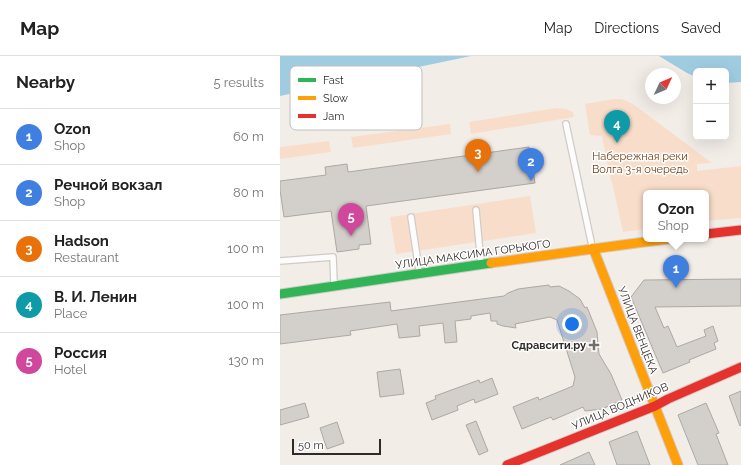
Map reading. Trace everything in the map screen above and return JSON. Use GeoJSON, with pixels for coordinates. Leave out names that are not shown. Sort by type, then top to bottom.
{"type":"FeatureCollection","features":[{"type":"Feature","properties":{"kind":"street"},"geometry":{"type":"LineString","coordinates":[[709,234],[741,230]]}},
{"type":"Feature","properties":{"kind":"street","name":"УЛИЦА МАКСИМА ГОРЬКОГО"},"geometry":{"type":"LineString","coordinates":[[280,294],[481,264],[644,242]]}},
{"type":"Feature","properties":{"kind":"street","name":"УЛИЦА ВЕНЦЕКА"},"geometry":{"type":"LineString","coordinates":[[593,248],[678,465]]}},
{"type":"Feature","properties":{"kind":"street","name":"УЛИЦА ВОДНИКОВ"},"geometry":{"type":"LineString","coordinates":[[507,465],[655,406],[741,367]]}},
{"type":"Feature","properties":{"kind":"lane"},"geometry":{"type":"LineString","coordinates":[[566,124],[593,248]]}},
{"type":"Feature","properties":{"kind":"lane"},"geometry":{"type":"LineString","coordinates":[[476,210],[481,264]]}},
{"type":"Feature","properties":{"kind":"lane"},"geometry":{"type":"LineString","coordinates":[[411,217],[420,273]]}},
{"type":"Feature","properties":{"kind":"lane"},"geometry":{"type":"LineString","coordinates":[[280,261],[333,257],[334,286]]}},
{"type":"Feature","properties":{"kind":"green space","name":"Набережная реки Волга 3-я очередь"},"geometry":{"type":"Polygon","coordinates":[[[622,99],[633,104],[712,163],[697,164],[697,171],[741,166],[741,218],[709,221],[709,190],[643,190],[643,229],[623,232],[602,136],[590,135],[585,104],[622,99]]]}},
{"type":"Feature","properties":{"kind":"green space"},"geometry":{"type":"Polygon","coordinates":[[[556,108],[566,109],[573,112],[574,117],[471,134],[469,122],[556,108]]]}},
{"type":"Feature","properties":{"kind":"green space"},"geometry":{"type":"Polygon","coordinates":[[[450,124],[451,134],[353,148],[351,137],[404,130],[422,130],[422,128],[450,124]]]}},
{"type":"Feature","properties":{"kind":"green space"},"geometry":{"type":"Polygon","coordinates":[[[329,141],[331,152],[280,159],[280,147],[329,141]]]}},
{"type":"Feature","properties":{"kind":"green space"},"geometry":{"type":"Polygon","coordinates":[[[530,196],[536,233],[396,254],[390,217],[530,196]]]}},
{"type":"Feature","properties":{"kind":"water"},"geometry":{"type":"Polygon","coordinates":[[[280,56],[471,56],[422,66],[290,66],[290,94],[280,96],[280,56]]]}},
{"type":"Feature","properties":{"kind":"water"},"geometry":{"type":"Polygon","coordinates":[[[659,56],[741,56],[741,82],[729,83],[729,68],[693,68],[693,76],[659,56]]]}},
{"type":"Feature","properties":{"kind":"building"},"geometry":{"type":"Polygon","coordinates":[[[529,147],[535,183],[366,206],[371,244],[359,245],[359,249],[337,252],[331,211],[284,217],[280,181],[326,175],[325,167],[347,164],[348,172],[529,147]]]}},
{"type":"Feature","properties":{"kind":"building"},"geometry":{"type":"Polygon","coordinates":[[[741,279],[741,306],[655,307],[664,328],[668,326],[677,347],[706,336],[704,330],[713,326],[718,341],[714,343],[716,349],[663,373],[631,297],[644,280],[741,279]]]}},
{"type":"Feature","properties":{"kind":"building"},"geometry":{"type":"Polygon","coordinates":[[[549,285],[550,287],[559,286],[569,291],[580,299],[585,308],[587,307],[597,332],[599,354],[611,374],[622,400],[602,409],[585,411],[583,407],[553,420],[551,417],[522,429],[513,407],[538,397],[539,400],[573,386],[575,377],[557,320],[550,317],[515,324],[516,328],[497,324],[497,321],[491,321],[490,313],[471,316],[471,319],[455,321],[457,342],[445,343],[443,323],[419,326],[420,336],[399,338],[397,324],[350,331],[351,335],[280,344],[280,315],[390,302],[391,311],[504,296],[518,289],[549,285]]]}},
{"type":"Feature","properties":{"kind":"building"},"geometry":{"type":"Polygon","coordinates":[[[400,369],[404,394],[380,397],[377,372],[400,369]]]}},
{"type":"Feature","properties":{"kind":"building"},"geometry":{"type":"Polygon","coordinates":[[[492,378],[498,394],[475,403],[474,399],[457,406],[458,410],[432,420],[426,403],[436,399],[435,396],[479,380],[480,383],[492,378]]]}},
{"type":"Feature","properties":{"kind":"building"},"geometry":{"type":"Polygon","coordinates":[[[741,391],[741,425],[740,426],[729,396],[741,391]]]}},
{"type":"Feature","properties":{"kind":"building"},"geometry":{"type":"Polygon","coordinates":[[[305,403],[309,417],[280,425],[280,410],[305,403]]]}},
{"type":"Feature","properties":{"kind":"building"},"geometry":{"type":"Polygon","coordinates":[[[706,403],[719,433],[716,434],[728,465],[698,465],[678,415],[706,403]]]}},
{"type":"Feature","properties":{"kind":"building"},"geometry":{"type":"Polygon","coordinates":[[[476,421],[488,451],[479,455],[466,425],[476,421]]]}},
{"type":"Feature","properties":{"kind":"building"},"geometry":{"type":"Polygon","coordinates":[[[337,422],[344,443],[327,449],[320,428],[337,422]]]}},
{"type":"Feature","properties":{"kind":"building"},"geometry":{"type":"Polygon","coordinates":[[[637,431],[650,465],[617,465],[609,442],[637,431]]]}},
{"type":"Feature","properties":{"kind":"building"},"geometry":{"type":"Polygon","coordinates":[[[589,452],[595,465],[560,465],[578,457],[589,452]]]}},
{"type":"Feature","properties":{"kind":"traffic: fast"},"geometry":{"type":"LineString","coordinates":[[280,294],[491,263]]}},
{"type":"Feature","properties":{"kind":"traffic: slow"},"geometry":{"type":"LineString","coordinates":[[491,263],[647,242]]}},
{"type":"Feature","properties":{"kind":"traffic: slow"},"geometry":{"type":"LineString","coordinates":[[593,248],[678,465]]}},
{"type":"Feature","properties":{"kind":"traffic: jam"},"geometry":{"type":"LineString","coordinates":[[709,234],[741,230]]}},
{"type":"Feature","properties":{"kind":"traffic: jam"},"geometry":{"type":"LineString","coordinates":[[507,465],[655,406],[741,367]]}},
{"type":"Feature","properties":{"kind":"place","name":"В. И. Ленин"},"geometry":{"type":"Point","coordinates":[617,143]}},
{"type":"Feature","properties":{"kind":"place","name":"Hadson"},"geometry":{"type":"Point","coordinates":[478,172]}},
{"type":"Feature","properties":{"kind":"place","name":"Речной вокзал"},"geometry":{"type":"Point","coordinates":[531,181]}},
{"type":"Feature","properties":{"kind":"place","name":"Россия"},"geometry":{"type":"Point","coordinates":[351,236]}},
{"type":"Feature","properties":{"kind":"place","name":"Ozon"},"geometry":{"type":"Point","coordinates":[676,288]}},
{"type":"Feature","properties":{"kind":"place","name":"Сдравсити.ру"},"geometry":{"type":"Point","coordinates":[594,345]}}]}
